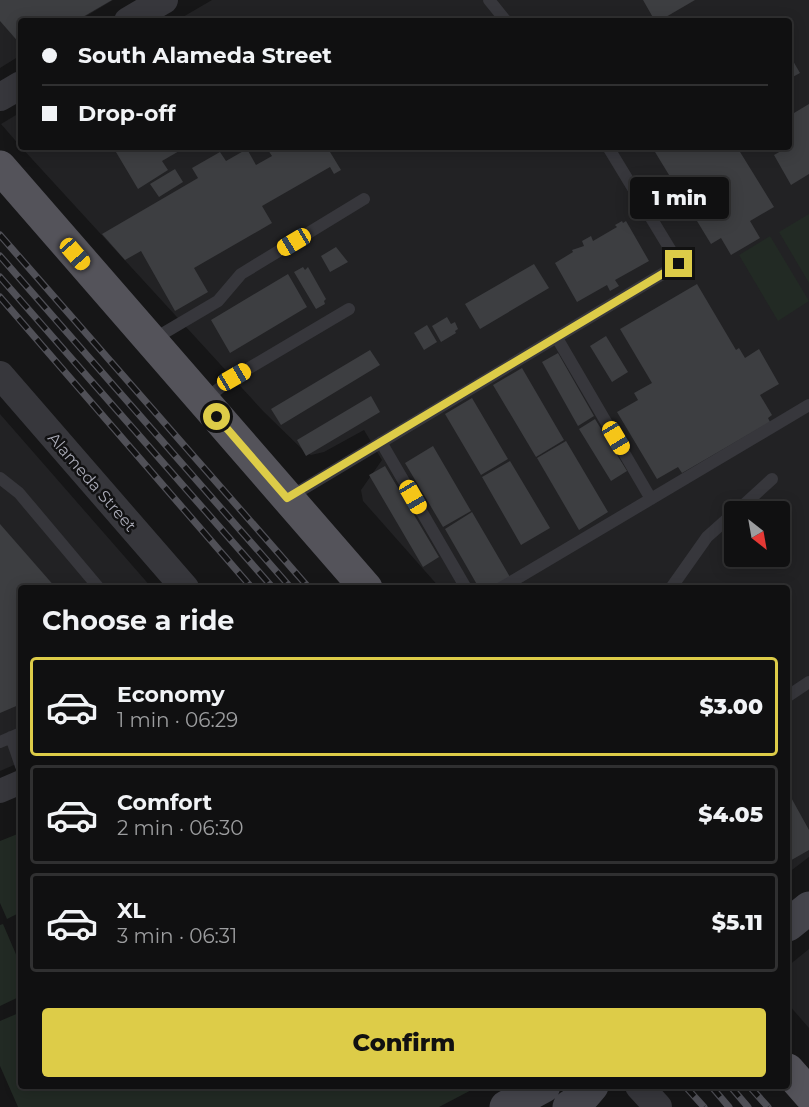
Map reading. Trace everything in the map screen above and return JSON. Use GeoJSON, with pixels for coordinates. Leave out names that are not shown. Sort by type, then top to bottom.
{"type":"FeatureCollection","features":[{"type":"Feature","properties":{"kind":"main road"},"geometry":{"type":"LineString","coordinates":[[0,167],[363,585]]}},
{"type":"Feature","properties":{"kind":"main road"},"geometry":{"type":"LineString","coordinates":[[790,923],[809,908]]}},
{"type":"Feature","properties":{"kind":"main road"},"geometry":{"type":"LineString","coordinates":[[790,1072],[809,1094]]}},
{"type":"Feature","properties":{"kind":"main road"},"geometry":{"type":"LineString","coordinates":[[506,1107],[539,1089]]}},
{"type":"Feature","properties":{"kind":"main road"},"geometry":{"type":"LineString","coordinates":[[569,1107],[580,1100],[589,1089]]}},
{"type":"Feature","properties":{"kind":"street"},"geometry":{"type":"LineString","coordinates":[[133,18],[164,0]]}},
{"type":"Feature","properties":{"kind":"street"},"geometry":{"type":"LineString","coordinates":[[0,97],[18,87]]}},
{"type":"Feature","properties":{"kind":"street","name":"Alameda Street"},"geometry":{"type":"LineString","coordinates":[[0,375],[181,585]]}},
{"type":"Feature","properties":{"kind":"street"},"geometry":{"type":"LineString","coordinates":[[0,791],[18,783]]}},
{"type":"Feature","properties":{"kind":"street"},"geometry":{"type":"LineString","coordinates":[[642,1089],[658,1107]]}},
{"type":"Feature","properties":{"kind":"lane"},"geometry":{"type":"LineString","coordinates":[[489,0],[504,18]]}},
{"type":"Feature","properties":{"kind":"lane"},"geometry":{"type":"LineString","coordinates":[[287,498],[679,264],[610,150]]}},
{"type":"Feature","properties":{"kind":"lane"},"geometry":{"type":"LineString","coordinates":[[151,341],[218,301],[241,274],[364,200]]}},
{"type":"Feature","properties":{"kind":"lane"},"geometry":{"type":"LineString","coordinates":[[203,401],[234,377],[349,309]]}},
{"type":"Feature","properties":{"kind":"lane"},"geometry":{"type":"LineString","coordinates":[[557,338],[651,499]]}},
{"type":"Feature","properties":{"kind":"lane"},"geometry":{"type":"LineString","coordinates":[[506,585],[809,405]]}},
{"type":"Feature","properties":{"kind":"lane"},"geometry":{"type":"LineString","coordinates":[[381,442],[464,585]]}},
{"type":"Feature","properties":{"kind":"lane"},"geometry":{"type":"LineString","coordinates":[[0,478],[19,493],[96,585]]}},
{"type":"Feature","properties":{"kind":"lane"},"geometry":{"type":"LineString","coordinates":[[747,501],[772,479]]}},
{"type":"Feature","properties":{"kind":"lane"},"geometry":{"type":"LineString","coordinates":[[673,585],[707,537],[724,522]]}},
{"type":"Feature","properties":{"kind":"lane"},"geometry":{"type":"LineString","coordinates":[[790,695],[809,682]]}},
{"type":"Feature","properties":{"kind":"lane"},"geometry":{"type":"LineString","coordinates":[[11,737],[18,757]]}},
{"type":"Feature","properties":{"kind":"shaded area"},"geometry":{"type":"Polygon","coordinates":[[[0,0],[113,0],[83,18],[18,18],[18,57],[0,68],[0,0]]]}},
{"type":"Feature","properties":{"kind":"shaded area"},"geometry":{"type":"Polygon","coordinates":[[[212,0],[809,0],[809,857],[790,871],[790,585],[437,585],[363,501],[361,490],[382,460],[364,430],[324,452],[311,455],[305,452],[263,411],[24,150],[792,150],[792,18],[181,18],[212,0]]]}},
{"type":"Feature","properties":{"kind":"shaded area"},"geometry":{"type":"Polygon","coordinates":[[[18,114],[18,144],[1,124],[18,114]]]}},
{"type":"Feature","properties":{"kind":"shaded area"},"geometry":{"type":"Polygon","coordinates":[[[809,214],[809,283],[779,232],[809,214]]]}},
{"type":"Feature","properties":{"kind":"shaded area"},"geometry":{"type":"Polygon","coordinates":[[[770,236],[809,301],[778,321],[739,255],[770,236]]]}},
{"type":"Feature","properties":{"kind":"shaded area"},"geometry":{"type":"Polygon","coordinates":[[[0,414],[149,585],[18,585],[18,763],[0,771],[0,414]]]}},
{"type":"Feature","properties":{"kind":"shaded area"},"geometry":{"type":"Polygon","coordinates":[[[18,834],[18,914],[7,919],[0,903],[0,841],[18,834]]]}},
{"type":"Feature","properties":{"kind":"shaded area"},"geometry":{"type":"Polygon","coordinates":[[[3,924],[18,959],[18,997],[0,1006],[0,925],[3,924]]]}},
{"type":"Feature","properties":{"kind":"shaded area"},"geometry":{"type":"Polygon","coordinates":[[[809,949],[809,1028],[790,1006],[790,964],[809,949]]]}},
{"type":"Feature","properties":{"kind":"shaded area"},"geometry":{"type":"Polygon","coordinates":[[[18,1013],[18,1089],[473,1089],[439,1107],[18,1107],[0,1066],[0,1021],[18,1013]]]}},
{"type":"Feature","properties":{"kind":"building"},"geometry":{"type":"Polygon","coordinates":[[[0,0],[112,0],[81,18],[18,18],[18,42],[0,21],[0,0]]]}},
{"type":"Feature","properties":{"kind":"building"},"geometry":{"type":"Polygon","coordinates":[[[643,0],[695,0],[664,18],[653,18],[643,0]]]}},
{"type":"Feature","properties":{"kind":"building"},"geometry":{"type":"Polygon","coordinates":[[[792,59],[800,73],[792,77],[792,59]]]}},
{"type":"Feature","properties":{"kind":"building"},"geometry":{"type":"Polygon","coordinates":[[[809,104],[809,174],[791,185],[774,155],[783,150],[792,150],[792,114],[809,104]]]}},
{"type":"Feature","properties":{"kind":"building"},"geometry":{"type":"Polygon","coordinates":[[[115,150],[181,150],[162,161],[168,170],[138,189],[115,150]]]}},
{"type":"Feature","properties":{"kind":"building"},"geometry":{"type":"Polygon","coordinates":[[[248,150],[256,165],[272,156],[268,150],[329,150],[341,170],[334,174],[330,167],[262,206],[272,223],[194,268],[208,292],[175,311],[141,251],[125,260],[102,234],[198,178],[192,168],[220,152],[226,161],[248,150]]]}},
{"type":"Feature","properties":{"kind":"building"},"geometry":{"type":"Polygon","coordinates":[[[654,150],[739,150],[774,207],[750,221],[760,238],[731,255],[721,238],[711,244],[654,150]]]}},
{"type":"Feature","properties":{"kind":"building"},"geometry":{"type":"Polygon","coordinates":[[[175,169],[183,182],[159,197],[150,184],[175,169]]]}},
{"type":"Feature","properties":{"kind":"building"},"geometry":{"type":"Polygon","coordinates":[[[622,221],[623,223],[626,221],[649,261],[615,280],[619,286],[610,291],[607,285],[577,302],[555,263],[573,252],[572,250],[584,246],[582,241],[591,236],[593,241],[617,227],[615,225],[622,221]]]}},
{"type":"Feature","properties":{"kind":"building"},"geometry":{"type":"Polygon","coordinates":[[[336,247],[348,262],[330,272],[321,256],[336,247]]]}},
{"type":"Feature","properties":{"kind":"building"},"geometry":{"type":"Polygon","coordinates":[[[534,264],[549,288],[480,329],[465,304],[534,264]]]}},
{"type":"Feature","properties":{"kind":"building"},"geometry":{"type":"Polygon","coordinates":[[[303,267],[305,270],[308,267],[326,299],[325,304],[316,309],[294,272],[303,267]]]}},
{"type":"Feature","properties":{"kind":"building"},"geometry":{"type":"Polygon","coordinates":[[[288,274],[307,307],[230,353],[211,320],[288,274]]]}},
{"type":"Feature","properties":{"kind":"building"},"geometry":{"type":"Polygon","coordinates":[[[697,284],[736,350],[739,348],[745,358],[759,349],[779,384],[760,395],[772,415],[768,418],[770,422],[682,473],[678,467],[657,479],[617,412],[638,400],[634,393],[652,383],[620,329],[697,284]]]}},
{"type":"Feature","properties":{"kind":"building"},"geometry":{"type":"Polygon","coordinates":[[[447,317],[451,324],[455,322],[458,329],[456,333],[441,342],[432,326],[447,317]]]}},
{"type":"Feature","properties":{"kind":"building"},"geometry":{"type":"Polygon","coordinates":[[[427,325],[437,342],[424,350],[414,333],[427,325]]]}},
{"type":"Feature","properties":{"kind":"building"},"geometry":{"type":"Polygon","coordinates":[[[606,336],[628,372],[612,382],[590,346],[606,336]]]}},
{"type":"Feature","properties":{"kind":"building"},"geometry":{"type":"Polygon","coordinates":[[[370,350],[380,365],[281,425],[271,409],[370,350]]]}},
{"type":"Feature","properties":{"kind":"building"},"geometry":{"type":"Polygon","coordinates":[[[558,353],[594,416],[578,426],[542,362],[558,353]]]}},
{"type":"Feature","properties":{"kind":"building"},"geometry":{"type":"Polygon","coordinates":[[[522,368],[564,440],[536,457],[493,385],[522,368]]]}},
{"type":"Feature","properties":{"kind":"building"},"geometry":{"type":"Polygon","coordinates":[[[371,396],[380,412],[306,456],[297,440],[371,396]]]}},
{"type":"Feature","properties":{"kind":"building"},"geometry":{"type":"Polygon","coordinates":[[[472,398],[508,459],[481,475],[445,414],[472,398]]]}},
{"type":"Feature","properties":{"kind":"building"},"geometry":{"type":"Polygon","coordinates":[[[595,419],[627,471],[611,481],[579,429],[595,419]]]}},
{"type":"Feature","properties":{"kind":"building"},"geometry":{"type":"Polygon","coordinates":[[[566,441],[608,512],[579,530],[537,458],[566,441]]]}},
{"type":"Feature","properties":{"kind":"building"},"geometry":{"type":"Polygon","coordinates":[[[433,446],[471,511],[443,527],[405,463],[433,446]]]}},
{"type":"Feature","properties":{"kind":"building"},"geometry":{"type":"Polygon","coordinates":[[[510,461],[550,528],[521,545],[482,477],[510,461]]]}},
{"type":"Feature","properties":{"kind":"building"},"geometry":{"type":"Polygon","coordinates":[[[385,466],[439,557],[423,567],[369,475],[385,466]]]}},
{"type":"Feature","properties":{"kind":"building"},"geometry":{"type":"Polygon","coordinates":[[[472,512],[510,577],[498,585],[477,585],[445,529],[472,512]]]}},
{"type":"Feature","properties":{"kind":"building"},"geometry":{"type":"Polygon","coordinates":[[[0,524],[53,585],[18,585],[18,705],[0,713],[0,524]]]}},
{"type":"Feature","properties":{"kind":"building"},"geometry":{"type":"Polygon","coordinates":[[[790,796],[809,830],[809,850],[790,861],[790,796]]]}},
{"type":"Feature","properties":{"kind":"railway"},"geometry":{"type":"LineString","coordinates":[[0,235],[306,585]]}},
{"type":"Feature","properties":{"kind":"railway"},"geometry":{"type":"LineString","coordinates":[[0,256],[288,585]]}},
{"type":"Feature","properties":{"kind":"railway"},"geometry":{"type":"LineString","coordinates":[[0,277],[270,585]]}},
{"type":"Feature","properties":{"kind":"railway"},"geometry":{"type":"LineString","coordinates":[[0,297],[249,585]]}},
{"type":"Feature","properties":{"kind":"railway"},"geometry":{"type":"LineString","coordinates":[[688,1089],[704,1107]]}},
{"type":"Feature","properties":{"kind":"railway"},"geometry":{"type":"LineString","coordinates":[[714,1089],[729,1107]]}},
{"type":"Feature","properties":{"kind":"railway"},"geometry":{"type":"LineString","coordinates":[[733,1089],[748,1107]]}},
{"type":"Feature","properties":{"kind":"railway"},"geometry":{"type":"LineString","coordinates":[[752,1089],[768,1107]]}},
{"type":"Feature","properties":{"kind":"route"},"geometry":{"type":"LineString","coordinates":[[217,417],[287,498],[679,264]]}}]}
